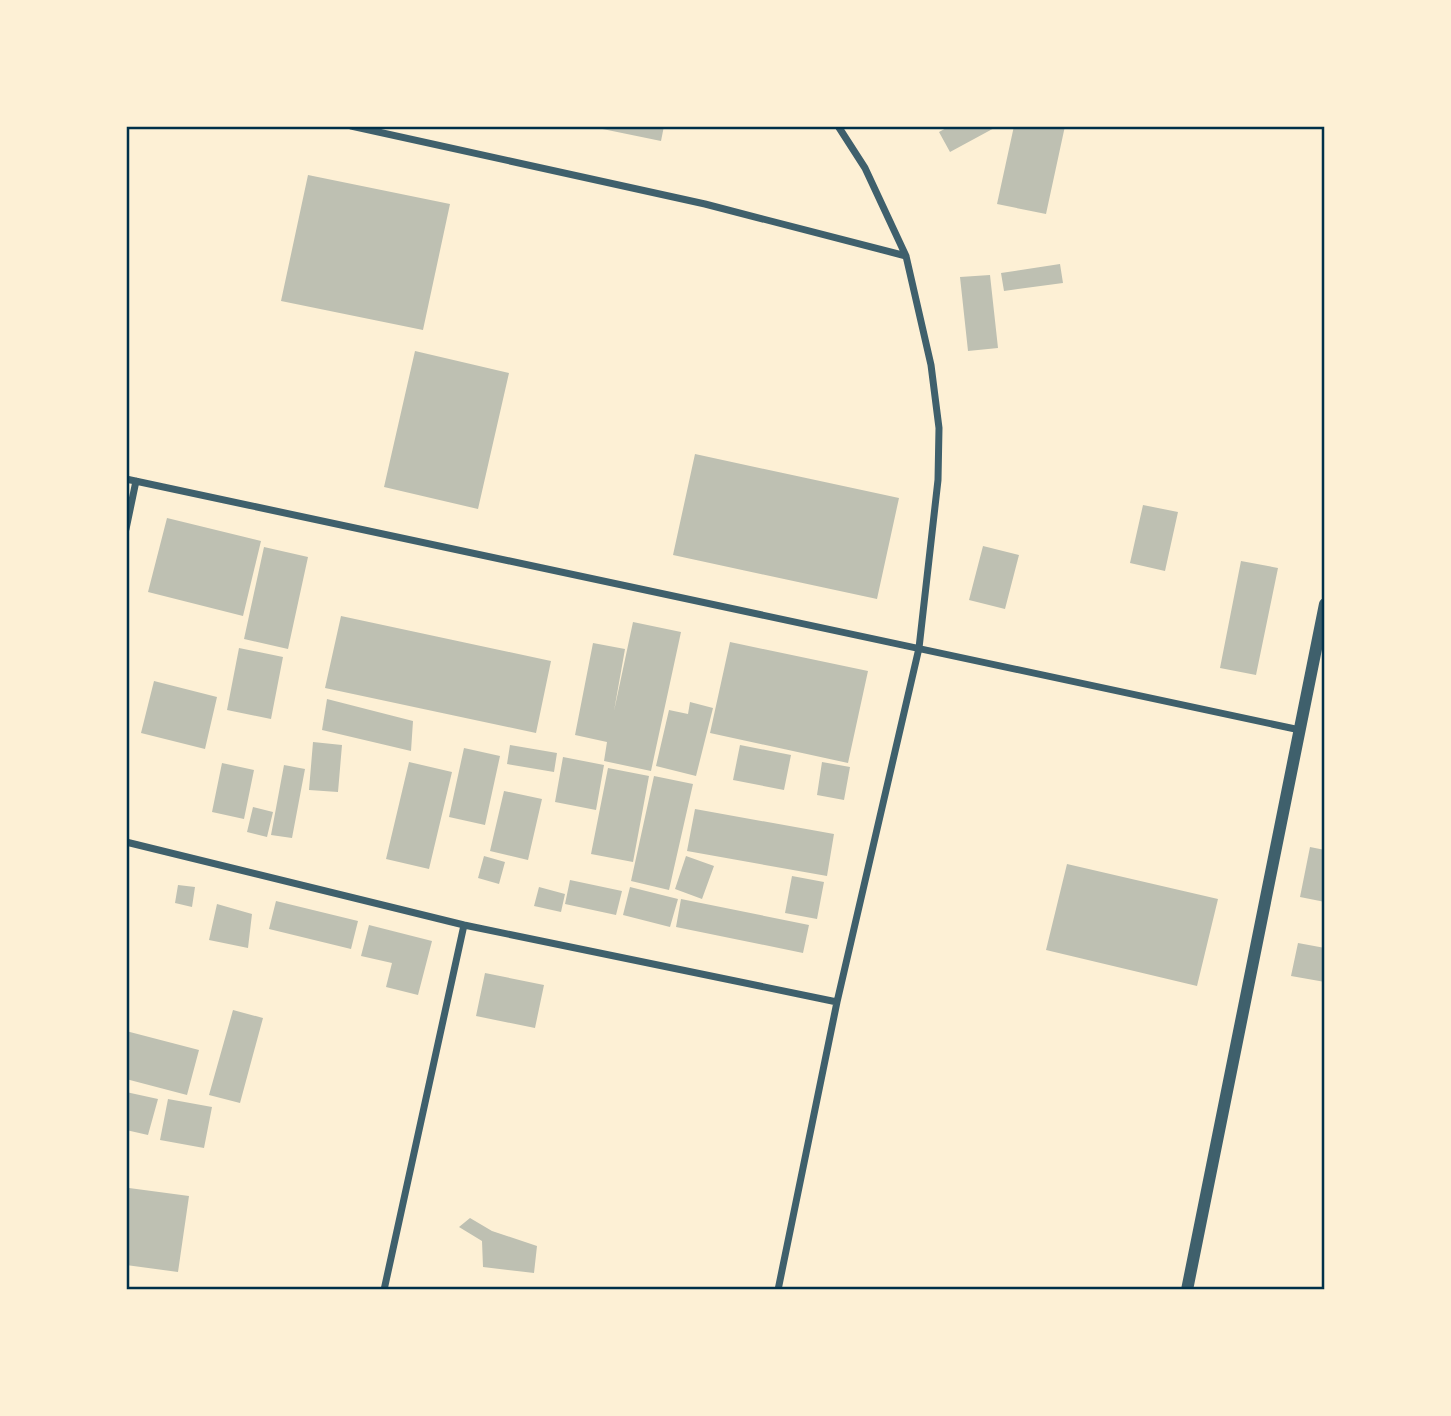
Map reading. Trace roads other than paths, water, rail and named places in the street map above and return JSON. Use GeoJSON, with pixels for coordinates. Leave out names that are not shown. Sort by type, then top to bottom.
{"type":"FeatureCollection","features":[{"type":"Feature","properties":{"kind":"street"},"geometry":{"type":"LineString","coordinates":[[351,126],[705,204],[906,256]]}},
{"type":"Feature","properties":{"kind":"street"},"geometry":{"type":"LineString","coordinates":[[778,1290],[837,1002],[919,648],[938,480],[939,428],[931,365],[906,256],[865,168],[838,126]]}},
{"type":"Feature","properties":{"kind":"street"},"geometry":{"type":"LineString","coordinates":[[126,479],[1300,730]]}},
{"type":"Feature","properties":{"kind":"street"},"geometry":{"type":"LineString","coordinates":[[126,529],[136,481]]}},
{"type":"Feature","properties":{"kind":"street"},"geometry":{"type":"LineString","coordinates":[[1188,1290],[1325,604]]}},
{"type":"Feature","properties":{"kind":"street"},"geometry":{"type":"LineString","coordinates":[[126,842],[464,925],[837,1002]]}},
{"type":"Feature","properties":{"kind":"street"},"geometry":{"type":"LineString","coordinates":[[384,1290],[464,925]]}}]}
